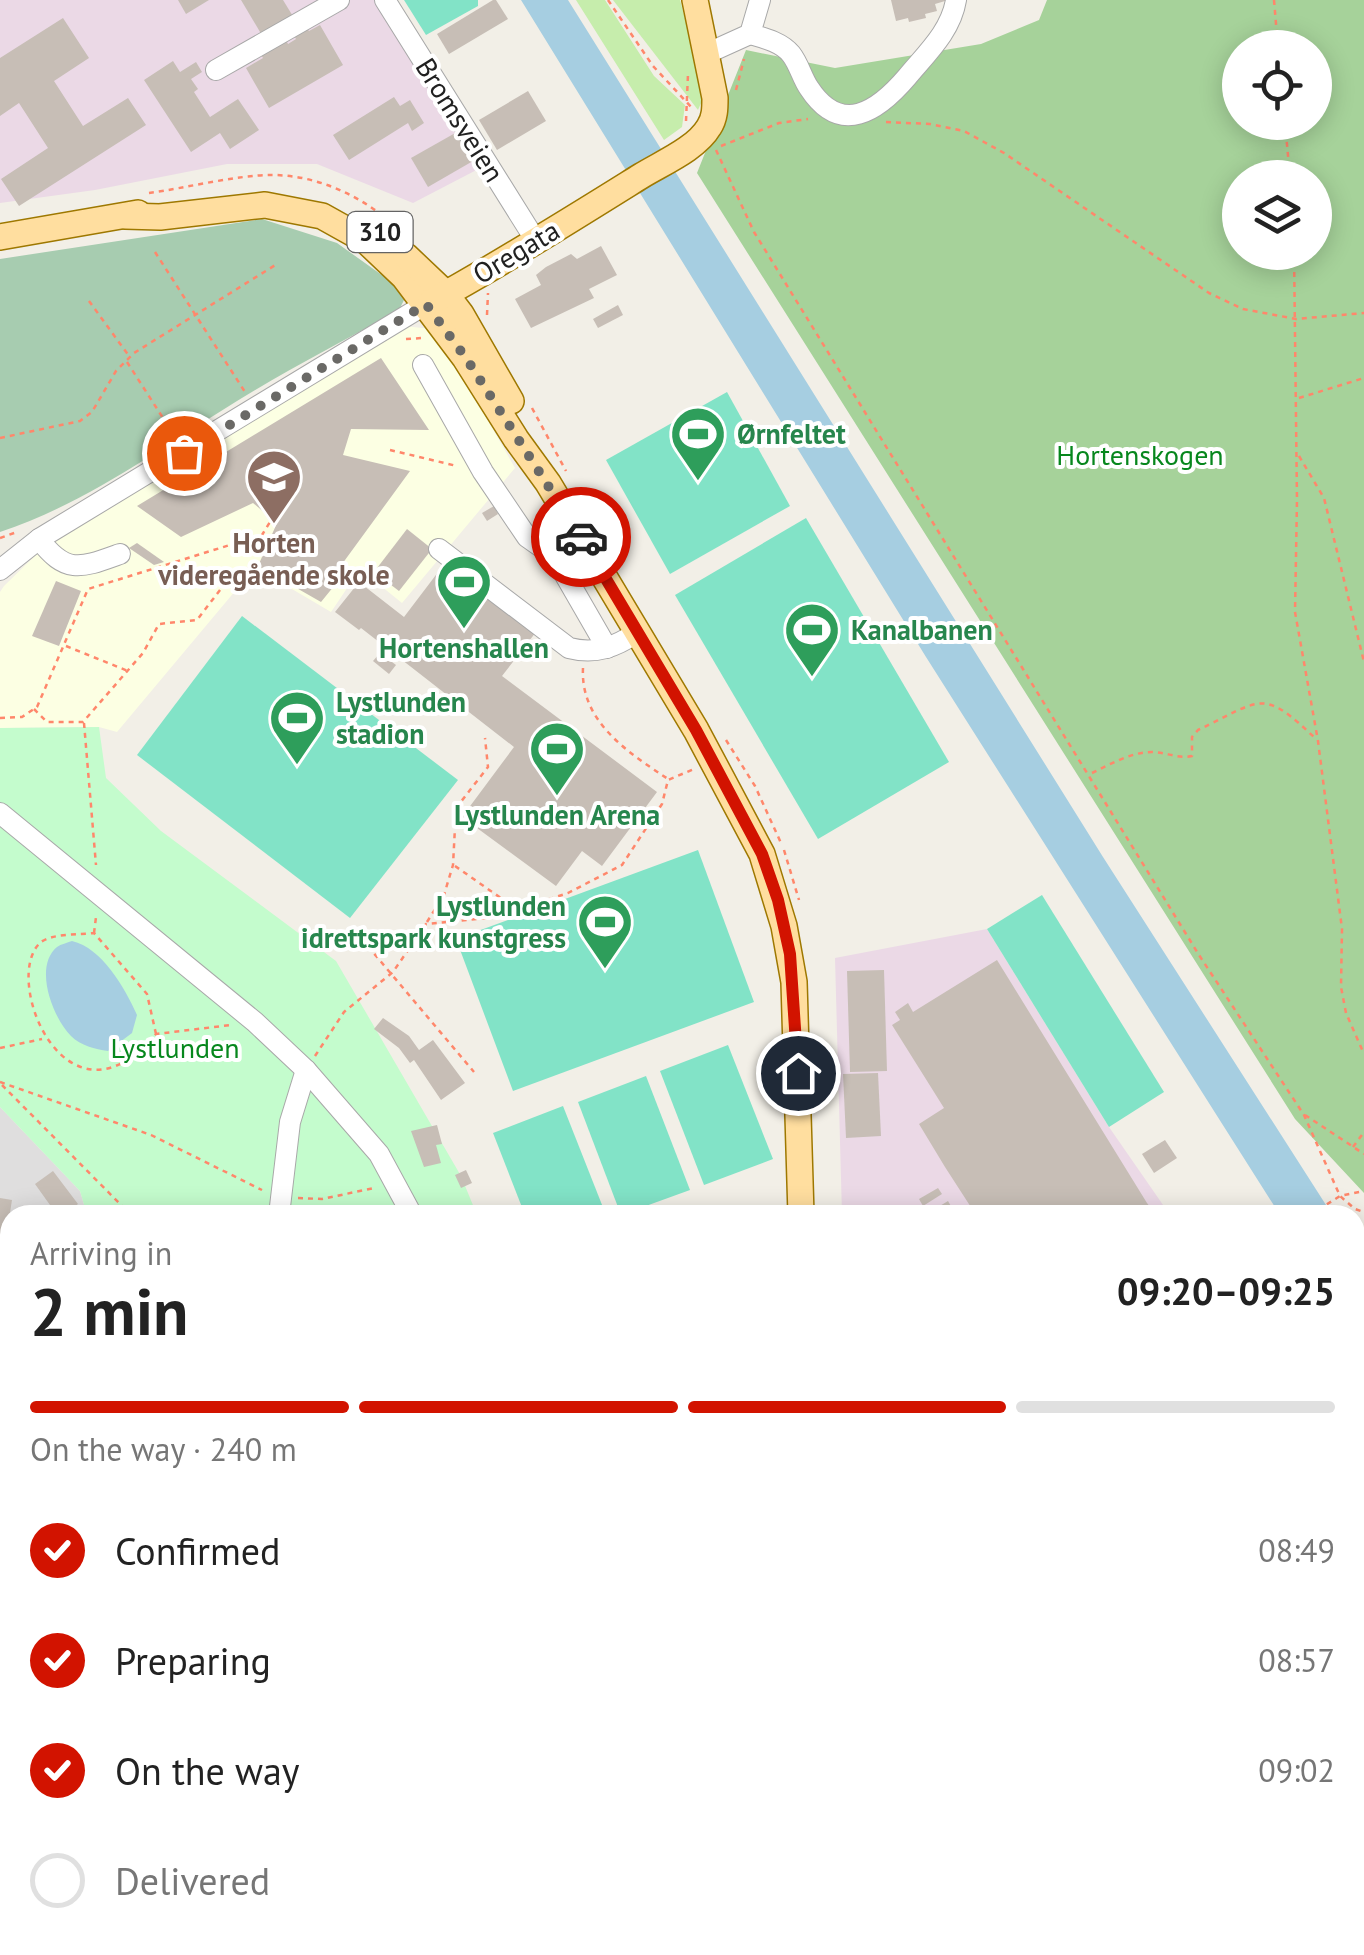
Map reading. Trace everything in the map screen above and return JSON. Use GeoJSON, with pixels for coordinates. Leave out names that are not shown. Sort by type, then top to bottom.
{"type":"FeatureCollection","features":[{"type":"Feature","properties":{"kind":"main road"},"geometry":{"type":"LineString","coordinates":[[695,0],[698,58],[715,98],[714,114],[700,136]]}},
{"type":"Feature","properties":{"kind":"main road","name":"Oregata"},"geometry":{"type":"LineString","coordinates":[[436,299],[700,136]]}},
{"type":"Feature","properties":{"kind":"main road","name":"310"},"geometry":{"type":"LineString","coordinates":[[0,237],[125,216],[160,217],[265,206],[322,216],[365,240],[404,277],[436,299],[638,632],[722,753],[778,900],[790,954],[797,1027],[801,1205]]}},
{"type":"Feature","properties":{"kind":"street"},"geometry":{"type":"LineString","coordinates":[[216,70],[338,0]]}},
{"type":"Feature","properties":{"kind":"street","name":"Bromsveien"},"geometry":{"type":"LineString","coordinates":[[385,0],[536,240]]}},
{"type":"Feature","properties":{"kind":"street"},"geometry":{"type":"LineString","coordinates":[[750,34],[760,0]]}},
{"type":"Feature","properties":{"kind":"street"},"geometry":{"type":"LineString","coordinates":[[698,58],[750,34],[771,40],[790,53],[823,106],[844,116],[865,113],[888,100],[940,36],[952,20],[956,0]]}},
{"type":"Feature","properties":{"kind":"street","name":"Oregata"},"geometry":{"type":"LineString","coordinates":[[0,570],[39,539],[436,299]]}},
{"type":"Feature","properties":{"kind":"street"},"geometry":{"type":"LineString","coordinates":[[423,365],[483,472],[528,537],[554,556],[607,648]]}},
{"type":"Feature","properties":{"kind":"street"},"geometry":{"type":"LineString","coordinates":[[39,539],[54,558],[68,565],[80,567],[120,554]]}},
{"type":"Feature","properties":{"kind":"street"},"geometry":{"type":"LineString","coordinates":[[439,549],[556,641],[584,652],[607,648],[638,632]]}},
{"type":"Feature","properties":{"kind":"street"},"geometry":{"type":"LineString","coordinates":[[0,813],[255,1022],[306,1070],[379,1154],[407,1205]]}},
{"type":"Feature","properties":{"kind":"street"},"geometry":{"type":"LineString","coordinates":[[280,1205],[290,1122],[306,1070]]}},
{"type":"Feature","properties":{"kind":"path"},"geometry":{"type":"LineString","coordinates":[[608,0],[653,66],[688,102],[700,136],[754,232],[1199,955],[1304,1114],[1338,1197],[1349,1205]]}},
{"type":"Feature","properties":{"kind":"path"},"geometry":{"type":"LineString","coordinates":[[1274,0],[1276,30]]}},
{"type":"Feature","properties":{"kind":"path"},"geometry":{"type":"LineString","coordinates":[[698,58],[688,102],[700,136]]}},
{"type":"Feature","properties":{"kind":"path"},"geometry":{"type":"LineString","coordinates":[[700,136],[818,118]]}},
{"type":"Feature","properties":{"kind":"path"},"geometry":{"type":"LineString","coordinates":[[882,122],[964,130],[1004,152],[1210,293],[1243,309],[1296,320],[1364,313]]}},
{"type":"Feature","properties":{"kind":"path"},"geometry":{"type":"LineString","coordinates":[[155,252],[247,395]]}},
{"type":"Feature","properties":{"kind":"path"},"geometry":{"type":"LineString","coordinates":[[0,438],[80,421],[92,412],[116,371],[128,359],[276,264]]}},
{"type":"Feature","properties":{"kind":"path"},"geometry":{"type":"LineString","coordinates":[[1295,270],[1294,612],[1318,741],[1342,929],[1341,986],[1346,1013],[1364,1054]]}},
{"type":"Feature","properties":{"kind":"path"},"geometry":{"type":"LineString","coordinates":[[89,301],[164,418]]}},
{"type":"Feature","properties":{"kind":"path"},"geometry":{"type":"LineString","coordinates":[[401,340],[429,339]]}},
{"type":"Feature","properties":{"kind":"path"},"geometry":{"type":"LineString","coordinates":[[1297,399],[1364,378]]}},
{"type":"Feature","properties":{"kind":"path"},"geometry":{"type":"LineString","coordinates":[[390,450],[483,472]]}},
{"type":"Feature","properties":{"kind":"path"},"geometry":{"type":"LineString","coordinates":[[1297,452],[1324,498],[1364,662]]}},
{"type":"Feature","properties":{"kind":"path"},"geometry":{"type":"LineString","coordinates":[[156,1034],[147,994],[94,933],[98,892],[84,722],[143,653],[158,624],[197,620],[233,573],[254,568],[262,535],[270,522]]}},
{"type":"Feature","properties":{"kind":"path"},"geometry":{"type":"LineString","coordinates":[[0,718],[22,717],[34,710],[88,589],[262,535]]}},
{"type":"Feature","properties":{"kind":"path"},"geometry":{"type":"LineString","coordinates":[[64,645],[128,672]]}},
{"type":"Feature","properties":{"kind":"path"},"geometry":{"type":"LineString","coordinates":[[584,652],[584,692],[606,732],[668,780]]}},
{"type":"Feature","properties":{"kind":"path"},"geometry":{"type":"LineString","coordinates":[[1090,773],[1135,754],[1192,756],[1192,737],[1198,730],[1252,704],[1270,703],[1284,709],[1318,741]]}},
{"type":"Feature","properties":{"kind":"path"},"geometry":{"type":"LineString","coordinates":[[34,710],[47,722],[84,722]]}},
{"type":"Feature","properties":{"kind":"path"},"geometry":{"type":"LineString","coordinates":[[306,1070],[344,1012],[393,972],[444,895],[453,865],[456,808],[488,767],[485,738]]}},
{"type":"Feature","properties":{"kind":"path"},"geometry":{"type":"LineString","coordinates":[[426,924],[496,917],[568,894],[622,865],[662,804],[668,780],[722,753]]}},
{"type":"Feature","properties":{"kind":"path"},"geometry":{"type":"LineString","coordinates":[[453,865],[518,910]]}},
{"type":"Feature","properties":{"kind":"path"},"geometry":{"type":"LineString","coordinates":[[355,931],[474,1072]]}},
{"type":"Feature","properties":{"kind":"path"},"geometry":{"type":"LineString","coordinates":[[94,933],[45,939],[33,949],[26,977],[32,1012],[54,1054],[84,1070],[109,1069],[138,1056],[156,1034],[255,1022]]}},
{"type":"Feature","properties":{"kind":"path"},"geometry":{"type":"LineString","coordinates":[[0,1048],[44,1038]]}},
{"type":"Feature","properties":{"kind":"path"},"geometry":{"type":"LineString","coordinates":[[0,1083],[151,1136]]}},
{"type":"Feature","properties":{"kind":"path"},"geometry":{"type":"LineString","coordinates":[[0,1083],[121,1205]]}},
{"type":"Feature","properties":{"kind":"path"},"geometry":{"type":"LineString","coordinates":[[1304,1114],[1364,1154]]}},
{"type":"Feature","properties":{"kind":"path"},"geometry":{"type":"LineString","coordinates":[[1353,1147],[1364,1132]]}},
{"type":"Feature","properties":{"kind":"path"},"geometry":{"type":"LineString","coordinates":[[1326,1205],[1338,1197],[1364,1191]]}},
{"type":"Feature","properties":{"kind":"shaded area"},"geometry":{"type":"Polygon","coordinates":[[[0,0],[384,0],[488,164],[413,203],[317,164],[227,164],[95,190],[0,203],[0,0]]]}},
{"type":"Feature","properties":{"kind":"shaded area"},"geometry":{"type":"Polygon","coordinates":[[[262,219],[337,243],[400,288],[404,300],[399,310],[257,389],[92,491],[0,532],[0,259],[262,219]]]}},
{"type":"Feature","properties":{"kind":"shaded area","name":"Horten videregående skole"},"geometry":{"type":"Polygon","coordinates":[[[403,326],[432,329],[445,345],[515,468],[402,603],[360,569],[331,612],[275,579],[246,578],[117,732],[99,727],[0,728],[0,592],[4,586],[41,550],[403,326]]]}},
{"type":"Feature","properties":{"kind":"shaded area"},"geometry":{"type":"Polygon","coordinates":[[[987,929],[1109,1127],[1163,1205],[842,1205],[835,958],[987,929]]]}},
{"type":"Feature","properties":{"kind":"shaded area"},"geometry":{"type":"Polygon","coordinates":[[[0,1107],[80,1191],[84,1205],[0,1205],[0,1107]]]}},
{"type":"Feature","properties":{"kind":"green space"},"geometry":{"type":"Polygon","coordinates":[[[404,0],[478,0],[478,6],[426,35],[404,0]]]}},
{"type":"Feature","properties":{"kind":"green space"},"geometry":{"type":"Polygon","coordinates":[[[576,0],[605,0],[654,76],[685,105],[682,127],[664,140],[576,0]]]}},
{"type":"Feature","properties":{"kind":"green space"},"geometry":{"type":"Polygon","coordinates":[[[613,0],[680,0],[705,94],[698,110],[613,0]]]}},
{"type":"Feature","properties":{"kind":"green space","name":"Hortenskogen"},"geometry":{"type":"Polygon","coordinates":[[[1047,0],[1364,0],[1364,1193],[1295,1119],[697,173],[746,50],[835,68],[981,44],[1039,20],[1047,0]]]}},
{"type":"Feature","properties":{"kind":"green space","name":"Ørnfeltet"},"geometry":{"type":"Polygon","coordinates":[[[727,392],[790,506],[670,574],[606,460],[727,392]]]}},
{"type":"Feature","properties":{"kind":"green space","name":"Kanalbanen"},"geometry":{"type":"Polygon","coordinates":[[[806,518],[949,762],[818,839],[675,595],[806,518]]]}},
{"type":"Feature","properties":{"kind":"green space","name":"Lystlunden stadion"},"geometry":{"type":"Polygon","coordinates":[[[242,616],[458,780],[350,918],[137,755],[242,616]]]}},
{"type":"Feature","properties":{"kind":"green space","name":"Lystlunden"},"geometry":{"type":"Polygon","coordinates":[[[99,727],[106,778],[161,831],[336,961],[461,1176],[473,1205],[84,1205],[80,1191],[0,1107],[0,728],[99,727]]]}},
{"type":"Feature","properties":{"kind":"green space","name":"Lystlunden idrettspark kunstgress"},"geometry":{"type":"Polygon","coordinates":[[[698,850],[754,1002],[513,1091],[456,939],[698,850]]]}},
{"type":"Feature","properties":{"kind":"green space"},"geometry":{"type":"Polygon","coordinates":[[[1042,895],[1164,1092],[1109,1127],[987,929],[1042,895]]]}},
{"type":"Feature","properties":{"kind":"green space"},"geometry":{"type":"Polygon","coordinates":[[[728,1045],[773,1159],[704,1185],[660,1071],[728,1045]]]}},
{"type":"Feature","properties":{"kind":"green space"},"geometry":{"type":"Polygon","coordinates":[[[646,1076],[690,1190],[649,1205],[617,1205],[578,1102],[646,1076]]]}},
{"type":"Feature","properties":{"kind":"green space"},"geometry":{"type":"Polygon","coordinates":[[[563,1106],[602,1205],[521,1205],[493,1133],[563,1106]]]}},
{"type":"Feature","properties":{"kind":"water"},"geometry":{"type":"Polygon","coordinates":[[[521,0],[568,0],[1103,857],[1326,1205],[1274,1205],[926,657],[521,0]]]}},
{"type":"Feature","properties":{"kind":"water"},"geometry":{"type":"Polygon","coordinates":[[[72,941],[103,960],[137,1015],[132,1033],[108,1051],[75,1039],[52,1005],[46,979],[50,956],[57,947],[72,941]]]}},
{"type":"Feature","properties":{"kind":"building"},"geometry":{"type":"Polygon","coordinates":[[[178,0],[209,0],[186,14],[178,0]]]}},
{"type":"Feature","properties":{"kind":"building"},"geometry":{"type":"Polygon","coordinates":[[[241,0],[283,0],[294,18],[263,37],[241,0]]]}},
{"type":"Feature","properties":{"kind":"building"},"geometry":{"type":"Polygon","coordinates":[[[493,0],[508,19],[449,54],[437,34],[493,0]]]}},
{"type":"Feature","properties":{"kind":"building"},"geometry":{"type":"Polygon","coordinates":[[[891,0],[945,1],[935,4],[937,11],[925,14],[926,18],[909,22],[908,18],[896,21],[891,0]]]}},
{"type":"Feature","properties":{"kind":"building"},"geometry":{"type":"Polygon","coordinates":[[[63,18],[89,58],[54,81],[83,126],[128,98],[146,125],[19,206],[1,179],[48,148],[19,103],[0,116],[0,58],[63,18]]]}},
{"type":"Feature","properties":{"kind":"building"},"geometry":{"type":"Polygon","coordinates":[[[320,25],[343,65],[269,108],[246,68],[263,58],[260,53],[285,38],[288,44],[296,39],[293,34],[320,25]]]}},
{"type":"Feature","properties":{"kind":"building"},"geometry":{"type":"Polygon","coordinates":[[[173,61],[180,72],[196,62],[202,72],[191,79],[198,89],[194,92],[210,117],[238,99],[259,130],[230,149],[220,133],[191,152],[144,80],[173,61]]]}},
{"type":"Feature","properties":{"kind":"building"},"geometry":{"type":"Polygon","coordinates":[[[528,91],[546,121],[497,150],[479,120],[528,91]]]}},
{"type":"Feature","properties":{"kind":"building"},"geometry":{"type":"Polygon","coordinates":[[[394,97],[400,106],[410,100],[424,123],[412,131],[408,123],[349,160],[333,135],[394,97]]]}},
{"type":"Feature","properties":{"kind":"building"},"geometry":{"type":"Polygon","coordinates":[[[457,132],[473,161],[428,187],[411,158],[457,132]]]}},
{"type":"Feature","properties":{"kind":"building"},"geometry":{"type":"Polygon","coordinates":[[[601,246],[617,275],[589,289],[594,298],[531,328],[515,299],[541,285],[536,275],[546,267],[571,254],[577,259],[601,246]]]}},
{"type":"Feature","properties":{"kind":"building"},"geometry":{"type":"Polygon","coordinates":[[[618,305],[623,315],[598,328],[593,319],[618,305]]]}},
{"type":"Feature","properties":{"kind":"building"},"geometry":{"type":"Polygon","coordinates":[[[381,358],[429,430],[351,429],[343,455],[410,471],[337,571],[343,575],[321,602],[258,566],[277,523],[253,503],[181,537],[137,506],[381,358]]]}},
{"type":"Feature","properties":{"kind":"building"},"geometry":{"type":"Polygon","coordinates":[[[494,506],[498,514],[487,521],[482,513],[494,506]]]}},
{"type":"Feature","properties":{"kind":"building"},"geometry":{"type":"Polygon","coordinates":[[[407,529],[432,549],[399,591],[374,572],[407,529]]]}},
{"type":"Feature","properties":{"kind":"building"},"geometry":{"type":"Polygon","coordinates":[[[137,543],[164,562],[154,565],[129,548],[137,543]]]}},
{"type":"Feature","properties":{"kind":"building"},"geometry":{"type":"Polygon","coordinates":[[[445,563],[536,632],[502,676],[657,792],[602,866],[582,851],[556,886],[462,817],[514,747],[335,612],[359,582],[404,617],[445,563]]]}},
{"type":"Feature","properties":{"kind":"building"},"geometry":{"type":"Polygon","coordinates":[[[56,581],[81,591],[59,646],[32,636],[56,581]]]}},
{"type":"Feature","properties":{"kind":"building"},"geometry":{"type":"Polygon","coordinates":[[[380,653],[396,665],[389,674],[373,661],[380,653]]]}},
{"type":"Feature","properties":{"kind":"building"},"geometry":{"type":"Polygon","coordinates":[[[997,960],[1148,1205],[970,1205],[919,1124],[944,1108],[892,1025],[900,1020],[895,1012],[908,1003],[913,1012],[997,960]]]}},
{"type":"Feature","properties":{"kind":"building"},"geometry":{"type":"Polygon","coordinates":[[[884,970],[887,1071],[850,1072],[847,971],[884,970]]]}},
{"type":"Feature","properties":{"kind":"building"},"geometry":{"type":"Polygon","coordinates":[[[383,1018],[409,1036],[419,1050],[433,1040],[465,1083],[441,1100],[414,1060],[410,1063],[399,1048],[374,1029],[383,1018]]]}},
{"type":"Feature","properties":{"kind":"building"},"geometry":{"type":"Polygon","coordinates":[[[878,1073],[881,1136],[846,1138],[843,1074],[878,1073]]]}},
{"type":"Feature","properties":{"kind":"building"},"geometry":{"type":"Polygon","coordinates":[[[437,1125],[442,1144],[436,1145],[441,1163],[424,1167],[411,1131],[437,1125]]]}},
{"type":"Feature","properties":{"kind":"building"},"geometry":{"type":"Polygon","coordinates":[[[1165,1140],[1177,1158],[1154,1173],[1142,1154],[1165,1140]]]}},
{"type":"Feature","properties":{"kind":"building"},"geometry":{"type":"Polygon","coordinates":[[[466,1170],[472,1183],[461,1188],[455,1175],[466,1170]]]}},
{"type":"Feature","properties":{"kind":"building"},"geometry":{"type":"Polygon","coordinates":[[[53,1171],[78,1204],[50,1205],[35,1184],[53,1171]]]}},
{"type":"Feature","properties":{"kind":"building"},"geometry":{"type":"Polygon","coordinates":[[[938,1188],[942,1194],[925,1205],[919,1199],[938,1188]]]}},
{"type":"Feature","properties":{"kind":"building"},"geometry":{"type":"Polygon","coordinates":[[[0,1198],[12,1200],[11,1205],[0,1205],[0,1198]]]}},
{"type":"Feature","properties":{"kind":"way so far"},"geometry":{"type":"LineString","coordinates":[[184,453],[426,304],[466,358],[581,537]]}},
{"type":"Feature","properties":{"kind":"place","name":"Ørnfeltet"},"geometry":{"type":"Point","coordinates":[698,483]}},
{"type":"Feature","properties":{"kind":"place","name":"Horten videregående skole"},"geometry":{"type":"Point","coordinates":[274,526]}},
{"type":"Feature","properties":{"kind":"place","name":"Hortenshallen"},"geometry":{"type":"Point","coordinates":[464,631]}},
{"type":"Feature","properties":{"kind":"place","name":"Kanalbanen"},"geometry":{"type":"Point","coordinates":[812,679]}},
{"type":"Feature","properties":{"kind":"place","name":"Lystlunden stadion"},"geometry":{"type":"Point","coordinates":[297,767]}},
{"type":"Feature","properties":{"kind":"place","name":"Lystlunden Arena"},"geometry":{"type":"Point","coordinates":[557,798]}},
{"type":"Feature","properties":{"kind":"place","name":"Lystlunden idrettspark kunstgress"},"geometry":{"type":"Point","coordinates":[605,971]}},
{"type":"Feature","properties":{"kind":"route"},"geometry":{"type":"LineString","coordinates":[[581,537],[696,730],[762,854],[778,900],[790,954],[798,1073]]}}]}
